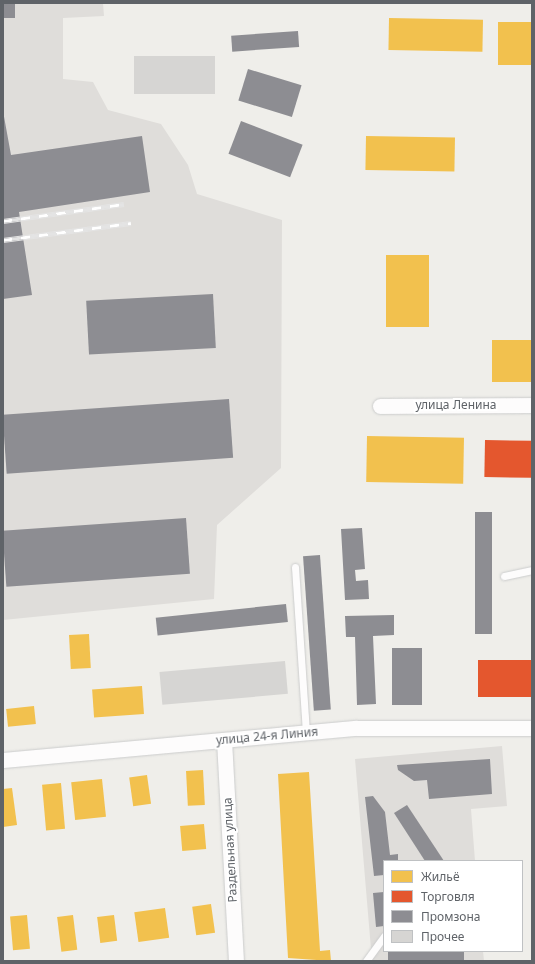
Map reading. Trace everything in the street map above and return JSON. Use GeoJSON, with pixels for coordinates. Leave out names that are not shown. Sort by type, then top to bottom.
{"type":"FeatureCollection","features":[{"type":"Feature","properties":{"kind":"street","name":"улица Ленина"},"geometry":{"type":"LineString","coordinates":[[380,406],[532,405]]}},
{"type":"Feature","properties":{"kind":"street","name":"улица 24-я Линия"},"geometry":{"type":"LineString","coordinates":[[3,760],[357,728],[532,728]]}},
{"type":"Feature","properties":{"kind":"street","name":"Раздельная улица"},"geometry":{"type":"LineString","coordinates":[[224,740],[236,961]]}},
{"type":"Feature","properties":{"kind":"lane"},"geometry":{"type":"LineString","coordinates":[[295,566],[306,732]]}},
{"type":"Feature","properties":{"kind":"lane"},"geometry":{"type":"LineString","coordinates":[[504,576],[532,570]]}},
{"type":"Feature","properties":{"kind":"lane"},"geometry":{"type":"LineString","coordinates":[[366,961],[383,937]]}},
{"type":"Feature","properties":{"kind":"shaded area"},"geometry":{"type":"Polygon","coordinates":[[[3,3],[103,3],[104,16],[63,18],[63,79],[93,82],[108,110],[161,124],[188,165],[197,194],[282,220],[281,468],[217,525],[214,599],[3,620],[3,3]]]}},
{"type":"Feature","properties":{"kind":"shaded area"},"geometry":{"type":"Polygon","coordinates":[[[502,746],[507,806],[471,809],[475,860],[383,860],[383,952],[483,952],[484,961],[372,961],[355,759],[502,746]]]}},
{"type":"Feature","properties":{"kind":"building: Жильё"},"geometry":{"type":"Polygon","coordinates":[[[389,18],[483,20],[482,52],[388,50],[389,18]]]}},
{"type":"Feature","properties":{"kind":"building: Жильё"},"geometry":{"type":"Polygon","coordinates":[[[498,22],[532,22],[532,65],[498,65],[498,22]]]}},
{"type":"Feature","properties":{"kind":"building: Жильё"},"geometry":{"type":"Polygon","coordinates":[[[366,136],[455,138],[454,172],[365,170],[366,136]]]}},
{"type":"Feature","properties":{"kind":"building: Жильё"},"geometry":{"type":"Polygon","coordinates":[[[386,255],[429,255],[429,327],[386,327],[386,255]]]}},
{"type":"Feature","properties":{"kind":"building: Жильё"},"geometry":{"type":"Polygon","coordinates":[[[492,340],[532,340],[532,382],[492,382],[492,340]]]}},
{"type":"Feature","properties":{"kind":"building: Жильё"},"geometry":{"type":"Polygon","coordinates":[[[367,436],[464,438],[463,484],[366,482],[367,436]]]}},
{"type":"Feature","properties":{"kind":"building: Жильё"},"geometry":{"type":"Polygon","coordinates":[[[89,634],[91,668],[71,669],[69,635],[89,634]]]}},
{"type":"Feature","properties":{"kind":"building: Жильё"},"geometry":{"type":"Polygon","coordinates":[[[142,686],[144,714],[94,717],[92,689],[142,686]]]}},
{"type":"Feature","properties":{"kind":"building: Жильё"},"geometry":{"type":"Polygon","coordinates":[[[34,706],[36,724],[8,727],[6,709],[34,706]]]}},
{"type":"Feature","properties":{"kind":"building: Жильё"},"geometry":{"type":"Polygon","coordinates":[[[203,770],[205,805],[188,806],[186,771],[203,770]]]}},
{"type":"Feature","properties":{"kind":"building: Жильё"},"geometry":{"type":"Polygon","coordinates":[[[309,772],[320,951],[330,950],[331,961],[288,958],[278,774],[309,772]]]}},
{"type":"Feature","properties":{"kind":"building: Жильё"},"geometry":{"type":"Polygon","coordinates":[[[147,775],[151,804],[133,806],[129,778],[147,775]]]}},
{"type":"Feature","properties":{"kind":"building: Жильё"},"geometry":{"type":"Polygon","coordinates":[[[102,779],[106,817],[75,820],[71,782],[102,779]]]}},
{"type":"Feature","properties":{"kind":"building: Жильё"},"geometry":{"type":"Polygon","coordinates":[[[61,783],[65,829],[46,830],[42,785],[61,783]]]}},
{"type":"Feature","properties":{"kind":"building: Жильё"},"geometry":{"type":"Polygon","coordinates":[[[12,788],[17,825],[3,827],[3,789],[12,788]]]}},
{"type":"Feature","properties":{"kind":"building: Жильё"},"geometry":{"type":"Polygon","coordinates":[[[204,824],[206,849],[182,851],[180,826],[204,824]]]}},
{"type":"Feature","properties":{"kind":"building: Жильё"},"geometry":{"type":"Polygon","coordinates":[[[211,904],[215,933],[196,935],[192,907],[211,904]]]}},
{"type":"Feature","properties":{"kind":"building: Жильё"},"geometry":{"type":"Polygon","coordinates":[[[165,908],[169,938],[138,942],[134,912],[165,908]]]}},
{"type":"Feature","properties":{"kind":"building: Жильё"},"geometry":{"type":"Polygon","coordinates":[[[27,915],[30,949],[13,950],[10,916],[27,915]]]}},
{"type":"Feature","properties":{"kind":"building: Жильё"},"geometry":{"type":"Polygon","coordinates":[[[73,915],[77,950],[61,952],[57,917],[73,915]]]}},
{"type":"Feature","properties":{"kind":"building: Жильё"},"geometry":{"type":"Polygon","coordinates":[[[114,915],[117,941],[100,943],[97,917],[114,915]]]}},
{"type":"Feature","properties":{"kind":"building: Торговля"},"geometry":{"type":"Polygon","coordinates":[[[485,440],[532,441],[531,478],[484,477],[485,440]]]}},
{"type":"Feature","properties":{"kind":"building: Торговля"},"geometry":{"type":"Polygon","coordinates":[[[478,660],[532,660],[532,697],[478,697],[478,660]]]}},
{"type":"Feature","properties":{"kind":"building: Промзона"},"geometry":{"type":"Polygon","coordinates":[[[3,3],[15,3],[15,18],[3,18],[3,3]]]}},
{"type":"Feature","properties":{"kind":"building: Промзона"},"geometry":{"type":"Polygon","coordinates":[[[298,31],[299,47],[232,52],[231,36],[298,31]]]}},
{"type":"Feature","properties":{"kind":"building: Промзона"},"geometry":{"type":"Polygon","coordinates":[[[248,69],[302,85],[292,117],[238,101],[248,69]]]}},
{"type":"Feature","properties":{"kind":"building: Промзона"},"geometry":{"type":"Polygon","coordinates":[[[3,111],[11,155],[142,136],[150,192],[19,212],[32,295],[3,299],[3,111]]]}},
{"type":"Feature","properties":{"kind":"building: Промзона"},"geometry":{"type":"Polygon","coordinates":[[[241,121],[303,145],[290,177],[228,154],[241,121]]]}},
{"type":"Feature","properties":{"kind":"building: Промзона"},"geometry":{"type":"Polygon","coordinates":[[[213,294],[216,348],[89,355],[86,301],[213,294]]]}},
{"type":"Feature","properties":{"kind":"building: Промзона"},"geometry":{"type":"Polygon","coordinates":[[[229,399],[233,458],[7,474],[3,415],[229,399]]]}},
{"type":"Feature","properties":{"kind":"building: Промзона"},"geometry":{"type":"Polygon","coordinates":[[[475,512],[492,512],[492,634],[475,634],[475,512]]]}},
{"type":"Feature","properties":{"kind":"building: Промзона"},"geometry":{"type":"Polygon","coordinates":[[[186,518],[190,574],[6,587],[3,531],[186,518]]]}},
{"type":"Feature","properties":{"kind":"building: Промзона"},"geometry":{"type":"Polygon","coordinates":[[[362,528],[365,569],[355,570],[356,581],[368,580],[369,599],[345,600],[341,529],[362,528]]]}},
{"type":"Feature","properties":{"kind":"building: Промзона"},"geometry":{"type":"Polygon","coordinates":[[[320,555],[331,710],[314,711],[303,556],[320,555]]]}},
{"type":"Feature","properties":{"kind":"building: Промзона"},"geometry":{"type":"Polygon","coordinates":[[[286,604],[288,622],[158,636],[156,618],[286,604]]]}},
{"type":"Feature","properties":{"kind":"building: Промзона"},"geometry":{"type":"Polygon","coordinates":[[[394,615],[394,635],[373,636],[376,704],[357,705],[355,637],[346,637],[345,616],[394,615]]]}},
{"type":"Feature","properties":{"kind":"building: Промзона"},"geometry":{"type":"Polygon","coordinates":[[[392,648],[422,648],[422,705],[392,705],[392,648]]]}},
{"type":"Feature","properties":{"kind":"building: Промзона"},"geometry":{"type":"Polygon","coordinates":[[[490,759],[492,794],[429,799],[427,780],[414,781],[398,770],[397,765],[490,759]]]}},
{"type":"Feature","properties":{"kind":"building: Промзона"},"geometry":{"type":"Polygon","coordinates":[[[373,796],[385,812],[390,855],[398,854],[398,860],[383,860],[383,875],[374,876],[365,797],[373,796]]]}},
{"type":"Feature","properties":{"kind":"building: Промзона"},"geometry":{"type":"Polygon","coordinates":[[[407,805],[443,860],[424,860],[394,813],[407,805]]]}},
{"type":"Feature","properties":{"kind":"building: Промзона"},"geometry":{"type":"Polygon","coordinates":[[[383,892],[383,926],[376,927],[373,893],[383,892]]]}},
{"type":"Feature","properties":{"kind":"building: Промзона"},"geometry":{"type":"Polygon","coordinates":[[[388,952],[464,952],[464,961],[388,961],[388,952]]]}},
{"type":"Feature","properties":{"kind":"building: Прочее"},"geometry":{"type":"Polygon","coordinates":[[[134,56],[215,56],[215,94],[134,94],[134,56]]]}},
{"type":"Feature","properties":{"kind":"building: Прочее"},"geometry":{"type":"Polygon","coordinates":[[[285,661],[288,694],[162,705],[159,672],[285,661]]]}},
{"type":"Feature","properties":{"kind":"railway"},"geometry":{"type":"LineString","coordinates":[[3,221],[124,204]]}},
{"type":"Feature","properties":{"kind":"railway"},"geometry":{"type":"LineString","coordinates":[[3,240],[131,223]]}}]}
